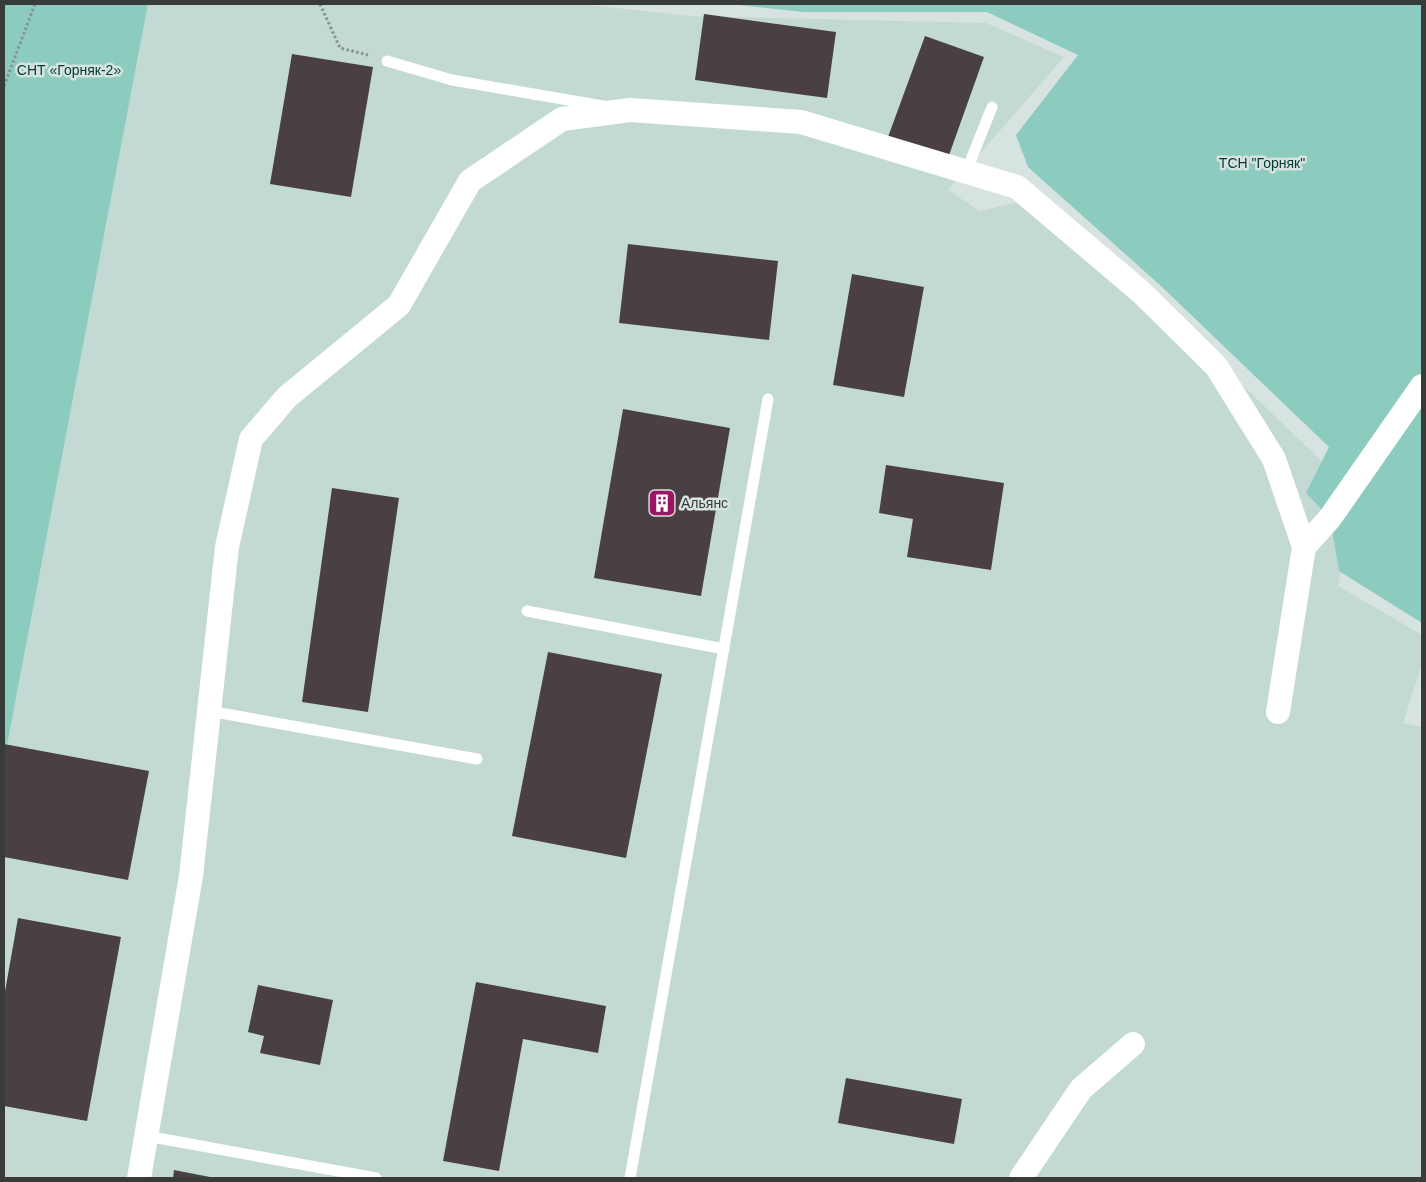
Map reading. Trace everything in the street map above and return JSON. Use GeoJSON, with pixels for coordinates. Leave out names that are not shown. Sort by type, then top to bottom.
{"type":"FeatureCollection","features":[{"type":"Feature","properties":{"kind":"street"},"geometry":{"type":"LineString","coordinates":[[139,1178],[191,876],[227,547],[251,439],[287,397],[399,305],[470,181],[562,119],[630,110],[801,122],[1018,187],[1141,292],[1216,366],[1274,459],[1304,547],[1278,712]]}},
{"type":"Feature","properties":{"kind":"street"},"geometry":{"type":"LineString","coordinates":[[1304,547],[1330,518],[1422,386]]}},
{"type":"Feature","properties":{"kind":"street"},"geometry":{"type":"LineString","coordinates":[[1021,1178],[1081,1089],[1133,1044]]}},
{"type":"Feature","properties":{"kind":"lane"},"geometry":{"type":"LineString","coordinates":[[387,61],[452,80],[630,110]]}},
{"type":"Feature","properties":{"kind":"lane"},"geometry":{"type":"LineString","coordinates":[[966,172],[992,107]]}},
{"type":"Feature","properties":{"kind":"lane"},"geometry":{"type":"LineString","coordinates":[[630,1178],[768,399]]}},
{"type":"Feature","properties":{"kind":"lane"},"geometry":{"type":"LineString","coordinates":[[527,611],[724,649]]}},
{"type":"Feature","properties":{"kind":"lane"},"geometry":{"type":"LineString","coordinates":[[209,711],[476,759]]}},
{"type":"Feature","properties":{"kind":"lane"},"geometry":{"type":"LineString","coordinates":[[147,1136],[376,1178]]}},
{"type":"Feature","properties":{"kind":"path"},"geometry":{"type":"LineString","coordinates":[[4,86],[35,4]]}},
{"type":"Feature","properties":{"kind":"path"},"geometry":{"type":"LineString","coordinates":[[320,4],[340,48],[387,61]]}},
{"type":"Feature","properties":{"kind":"shaded area"},"geometry":{"type":"Polygon","coordinates":[[[148,4],[580,4],[690,16],[986,23],[1064,57],[948,190],[979,211],[1046,197],[1356,494],[1338,586],[1422,635],[1422,664],[1403,723],[1422,727],[1422,1178],[4,1178],[4,761],[148,4]]]}},
{"type":"Feature","properties":{"kind":"green space","name":"СНТ «Горняк-2»"},"geometry":{"type":"Polygon","coordinates":[[[4,4],[148,4],[4,761],[4,4]]]}},
{"type":"Feature","properties":{"kind":"green space","name":"ТСН \"Горняк\""},"geometry":{"type":"Polygon","coordinates":[[[730,4],[1422,4],[1422,623],[1339,571],[1330,518],[1306,493],[1329,447],[1162,287],[1028,167],[1016,135],[1078,55],[987,12],[804,12],[730,4]]]}},
{"type":"Feature","properties":{"kind":"building"},"geometry":{"type":"Polygon","coordinates":[[[704,14],[836,32],[827,98],[695,80],[704,14]]]}},
{"type":"Feature","properties":{"kind":"building"},"geometry":{"type":"Polygon","coordinates":[[[925,36],[984,57],[948,158],[888,137],[925,36]]]}},
{"type":"Feature","properties":{"kind":"building"},"geometry":{"type":"Polygon","coordinates":[[[292,54],[373,67],[351,197],[270,184],[292,54]]]}},
{"type":"Feature","properties":{"kind":"building"},"geometry":{"type":"Polygon","coordinates":[[[628,244],[778,261],[769,340],[619,323],[628,244]]]}},
{"type":"Feature","properties":{"kind":"building"},"geometry":{"type":"Polygon","coordinates":[[[852,274],[924,287],[904,397],[833,385],[852,274]]]}},
{"type":"Feature","properties":{"kind":"building","name":"Альянс"},"geometry":{"type":"Polygon","coordinates":[[[623,409],[730,428],[701,596],[594,578],[623,409]]]}},
{"type":"Feature","properties":{"kind":"building"},"geometry":{"type":"Polygon","coordinates":[[[886,465],[1004,483],[991,570],[907,557],[913,519],[879,513],[886,465]]]}},
{"type":"Feature","properties":{"kind":"building"},"geometry":{"type":"Polygon","coordinates":[[[332,488],[399,498],[368,712],[302,702],[332,488]]]}},
{"type":"Feature","properties":{"kind":"building"},"geometry":{"type":"Polygon","coordinates":[[[548,652],[662,674],[626,858],[512,836],[548,652]]]}},
{"type":"Feature","properties":{"kind":"building"},"geometry":{"type":"Polygon","coordinates":[[[4,744],[149,771],[128,880],[4,857],[4,744]]]}},
{"type":"Feature","properties":{"kind":"building"},"geometry":{"type":"Polygon","coordinates":[[[18,918],[121,937],[87,1121],[4,1106],[4,997],[18,918]]]}},
{"type":"Feature","properties":{"kind":"building"},"geometry":{"type":"Polygon","coordinates":[[[476,982],[606,1006],[598,1053],[523,1039],[499,1171],[443,1161],[476,982]]]}},
{"type":"Feature","properties":{"kind":"building"},"geometry":{"type":"Polygon","coordinates":[[[258,985],[333,1000],[320,1065],[260,1053],[264,1036],[248,1032],[258,985]]]}},
{"type":"Feature","properties":{"kind":"building"},"geometry":{"type":"Polygon","coordinates":[[[846,1078],[962,1099],[954,1144],[838,1123],[846,1078]]]}},
{"type":"Feature","properties":{"kind":"building"},"geometry":{"type":"Polygon","coordinates":[[[174,1170],[210,1177],[173,1178],[174,1170]]]}},
{"type":"Feature","properties":{"kind":"place","name":"Альянс"},"geometry":{"type":"Point","coordinates":[662,503]}}]}
